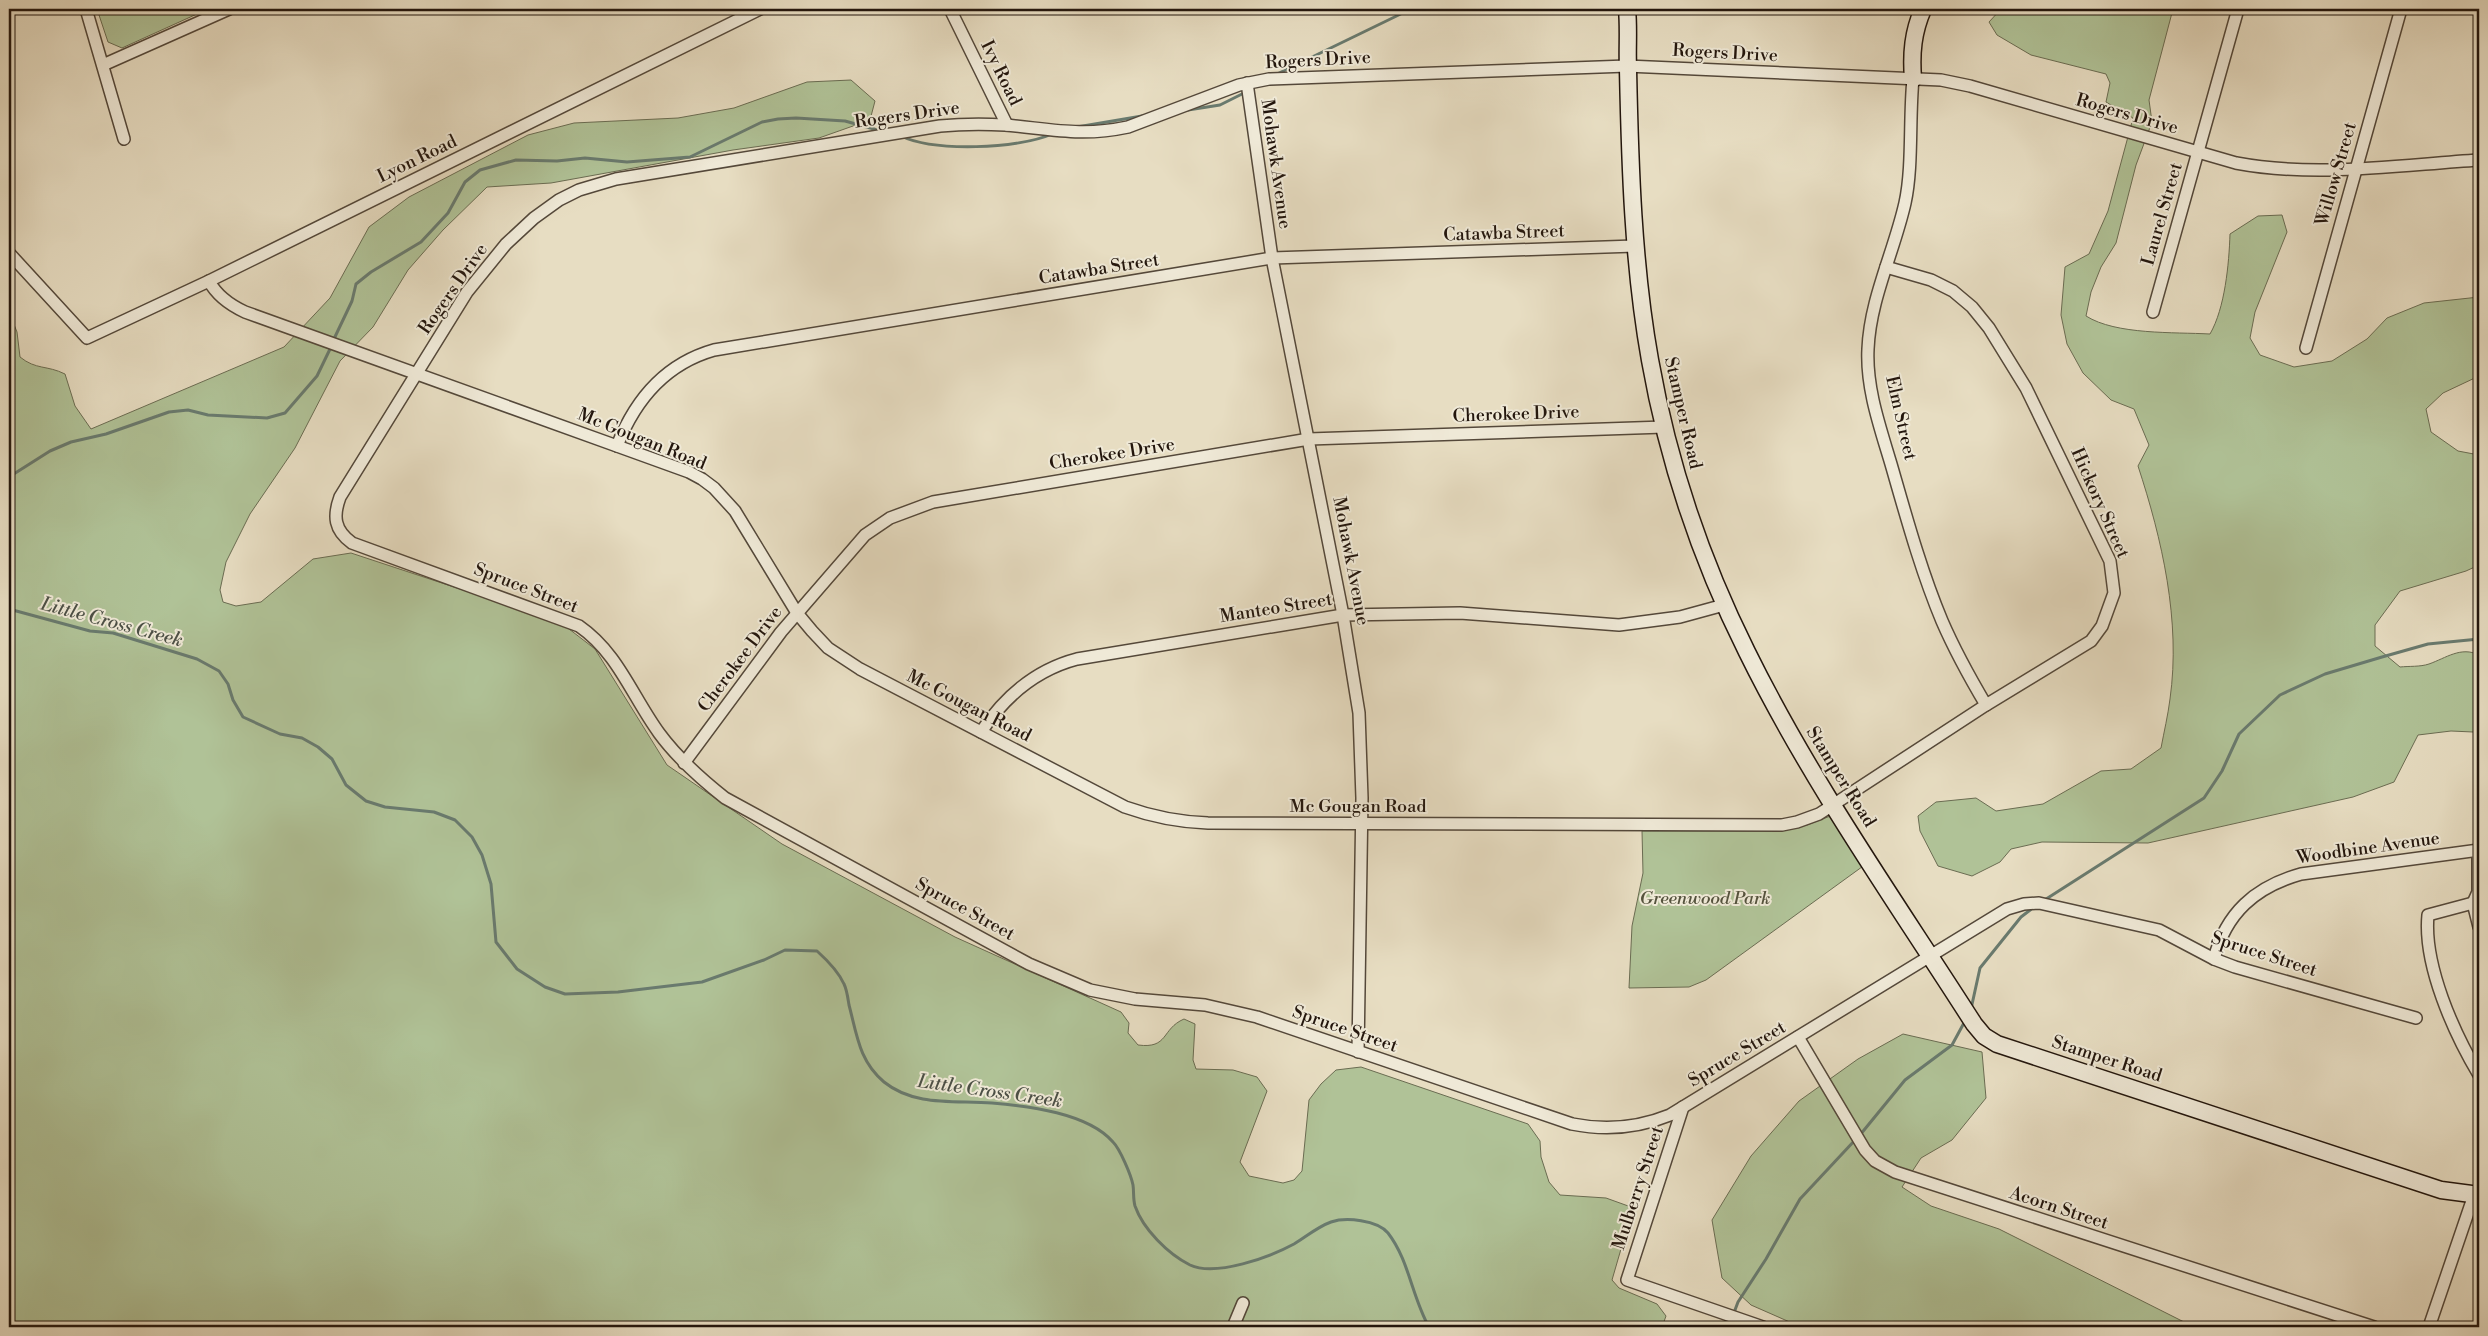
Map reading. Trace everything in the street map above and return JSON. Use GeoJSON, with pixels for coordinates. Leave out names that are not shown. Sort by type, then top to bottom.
{"type":"FeatureCollection","features":[{"type":"Feature","properties":{"kind":"street"},"geometry":{"type":"LineString","coordinates":[[86,9],[124,139]]}},
{"type":"Feature","properties":{"kind":"street"},"geometry":{"type":"LineString","coordinates":[[102,65],[230,9]]}},
{"type":"Feature","properties":{"kind":"street","name":"Lyon Road"},"geometry":{"type":"LineString","coordinates":[[9,253],[87,338],[209,281],[760,9]]}},
{"type":"Feature","properties":{"kind":"street","name":"Ivy Road"},"geometry":{"type":"LineString","coordinates":[[950,9],[1007,126]]}},
{"type":"Feature","properties":{"kind":"street","name":"Stamper Road"},"geometry":{"type":"LineString","coordinates":[[1627,9],[1627,66],[1635,246],[1648,351],[1664,426],[1689,513],[1724,605],[1772,700],[1834,805],[1974,1024],[1984,1036],[1997,1044],[2441,1190],[2476,1195]]}},
{"type":"Feature","properties":{"kind":"street","name":"Elm Street"},"geometry":{"type":"LineString","coordinates":[[1923,9],[1915,29],[1912,44],[1913,79],[1905,201],[1893,250],[1877,297],[1869,342],[1871,390],[1910,530],[1942,620],[1958,656],[1986,705]]}},
{"type":"Feature","properties":{"kind":"street","name":"Laurel Street"},"geometry":{"type":"LineString","coordinates":[[2153,312],[2238,9]]}},
{"type":"Feature","properties":{"kind":"street","name":"Willow Street"},"geometry":{"type":"LineString","coordinates":[[2306,348],[2401,9]]}},
{"type":"Feature","properties":{"kind":"street","name":"Rogers Drive"},"geometry":{"type":"LineString","coordinates":[[335,518],[334,511],[340,497],[467,292],[501,250],[546,208],[579,190],[616,179],[668,169],[940,126],[971,124],[1059,132],[1113,130],[1128,127],[1247,83],[1285,78],[1627,66],[1941,80],[1970,86],[2198,152],[2266,169],[2319,171],[2479,160]]}},
{"type":"Feature","properties":{"kind":"street","name":"Mohawk Avenue"},"geometry":{"type":"LineString","coordinates":[[1247,83],[1272,258],[1344,615],[1359,714],[1362,752],[1358,1052]]}},
{"type":"Feature","properties":{"kind":"street","name":"Catawba Street"},"geometry":{"type":"LineString","coordinates":[[617,446],[635,408],[660,378],[685,361],[714,350],[1272,258],[1635,246]]}},
{"type":"Feature","properties":{"kind":"street","name":"Hickory Street"},"geometry":{"type":"LineString","coordinates":[[1834,805],[1986,705],[2092,641],[2102,626],[2114,593],[2110,561],[2026,388],[1988,328],[1972,307],[1953,291],[1931,280],[1886,267]]}},
{"type":"Feature","properties":{"kind":"street","name":"Mc Gougan Road"},"geometry":{"type":"LineString","coordinates":[[209,281],[214,290],[225,300],[245,312],[688,472],[714,488],[735,511],[797,613],[828,648],[847,662],[1125,807],[1147,815],[1192,823],[1782,825],[1812,817],[1834,805]]}},
{"type":"Feature","properties":{"kind":"street","name":"Cherokee Drive"},"geometry":{"type":"LineString","coordinates":[[684,763],[781,632],[865,535],[890,518],[911,508],[933,502],[1309,439],[1664,426]]}},
{"type":"Feature","properties":{"kind":"street","name":"Spruce Street"},"geometry":{"type":"LineString","coordinates":[[335,518],[341,533],[352,543],[565,619],[591,635],[612,657],[658,732],[684,763],[725,798],[1029,964],[1090,990],[1105,994],[1135,999],[1182,1002],[1257,1017],[1588,1127],[1618,1128],[1641,1125],[1683,1107],[2007,909],[2031,903],[2046,904],[2159,930],[2214,960],[2416,1018]]}},
{"type":"Feature","properties":{"kind":"street","name":"Manteo Street"},"geometry":{"type":"LineString","coordinates":[[981,732],[1005,700],[1022,685],[1063,663],[1344,615],[1460,613],[1619,625],[1680,618],[1724,605]]}},
{"type":"Feature","properties":{"kind":"street"},"geometry":{"type":"LineString","coordinates":[[2478,850],[2478,892],[2473,903],[2479,927]]}},
{"type":"Feature","properties":{"kind":"street","name":"Woodbine Avenue"},"geometry":{"type":"LineString","coordinates":[[2214,960],[2219,939],[2236,913],[2259,893],[2286,878],[2301,874],[2478,850]]}},
{"type":"Feature","properties":{"kind":"street"},"geometry":{"type":"LineString","coordinates":[[2473,903],[2428,915],[2427,925],[2438,984],[2453,1029],[2479,1075]]}},
{"type":"Feature","properties":{"kind":"street","name":"Acorn Street"},"geometry":{"type":"LineString","coordinates":[[1798,1037],[1865,1150],[1881,1165],[1895,1172],[2050,1224],[2374,1327]]}},
{"type":"Feature","properties":{"kind":"street","name":"Mulberry Street"},"geometry":{"type":"LineString","coordinates":[[1683,1107],[1626,1280],[1763,1327]]}},
{"type":"Feature","properties":{"kind":"street"},"geometry":{"type":"LineString","coordinates":[[2429,1327],[2476,1195]]}},
{"type":"Feature","properties":{"kind":"street"},"geometry":{"type":"LineString","coordinates":[[1233,1327],[1244,1303]]}},
{"type":"Feature","properties":{"kind":"green space"},"geometry":{"type":"Polygon","coordinates":[[[97,9],[208,9],[122,48],[108,42],[97,9]]]}},
{"type":"Feature","properties":{"kind":"green space"},"geometry":{"type":"Polygon","coordinates":[[[2001,9],[2173,9],[2149,100],[2152,122],[2136,165],[2116,243],[2101,267],[2091,292],[2086,316],[2113,327],[2129,330],[2210,334],[2223,299],[2229,259],[2230,234],[2258,216],[2282,215],[2287,232],[2255,312],[2250,338],[2260,355],[2294,367],[2332,361],[2367,339],[2387,318],[2424,303],[2479,297],[2479,376],[2443,393],[2426,409],[2431,432],[2458,451],[2479,455],[2479,565],[2466,571],[2400,591],[2375,625],[2375,646],[2400,667],[2426,665],[2460,652],[2479,655],[2479,728],[2473,732],[2451,731],[2418,735],[2394,782],[2353,797],[2148,843],[2042,842],[2011,849],[2000,862],[1972,876],[1938,866],[1920,831],[1918,816],[1936,802],[1976,798],[1996,811],[2043,804],[2101,771],[2131,769],[2161,748],[2173,670],[2171,610],[2162,551],[2138,466],[2149,445],[2134,409],[2111,400],[2083,373],[2067,344],[2061,315],[2065,267],[2089,254],[2108,211],[2133,118],[2106,102],[2110,83],[2106,74],[2031,55],[1997,35],[1989,22],[2001,9]]]}},
{"type":"Feature","properties":{"kind":"green space"},"geometry":{"type":"Polygon","coordinates":[[[851,80],[875,101],[870,120],[819,138],[733,150],[551,183],[487,187],[443,230],[408,270],[373,327],[340,361],[295,448],[250,514],[226,562],[220,590],[223,602],[236,606],[261,602],[313,559],[351,553],[560,622],[595,649],[667,765],[782,844],[955,937],[1121,1012],[1129,1023],[1128,1033],[1138,1045],[1155,1044],[1171,1028],[1184,1019],[1195,1024],[1193,1060],[1196,1069],[1233,1070],[1257,1077],[1267,1091],[1240,1162],[1249,1176],[1283,1183],[1294,1180],[1302,1171],[1309,1100],[1321,1084],[1336,1070],[1361,1067],[1528,1124],[1540,1141],[1541,1157],[1549,1182],[1560,1195],[1606,1198],[1631,1207],[1630,1218],[1612,1280],[1619,1288],[1657,1304],[1666,1316],[1662,1327],[9,1327],[9,312],[17,332],[20,357],[31,364],[65,374],[75,406],[91,429],[284,347],[330,298],[369,227],[409,197],[528,135],[574,123],[678,118],[734,108],[807,82],[851,80]]]}},
{"type":"Feature","properties":{"kind":"green space","name":"Greenwood Park"},"geometry":{"type":"Polygon","coordinates":[[[1833,815],[1866,864],[1706,980],[1689,987],[1629,988],[1632,926],[1643,873],[1642,831],[1782,831],[1807,825],[1833,815]]]}},
{"type":"Feature","properties":{"kind":"green space"},"geometry":{"type":"Polygon","coordinates":[[[1903,1034],[1982,1052],[1986,1098],[1952,1140],[1921,1158],[1902,1187],[1931,1206],[1999,1229],[2194,1327],[1801,1327],[1751,1305],[1722,1278],[1712,1220],[1751,1156],[1799,1101],[1858,1059],[1903,1034]]]}},
{"type":"Feature","properties":{"kind":"waterway"},"geometry":{"type":"LineString","coordinates":[[1275,75],[1411,9]]}},
{"type":"Feature","properties":{"kind":"waterway"},"geometry":{"type":"LineString","coordinates":[[1188,110],[1220,105],[1246,92]]}},
{"type":"Feature","properties":{"kind":"waterway"},"geometry":{"type":"LineString","coordinates":[[1077,127],[1142,116]]}},
{"type":"Feature","properties":{"kind":"waterway"},"geometry":{"type":"LineString","coordinates":[[333,341],[352,301],[356,284],[371,272],[421,242],[448,213],[465,182],[480,170],[516,160],[557,161],[585,158],[627,162],[690,157],[762,122],[778,119],[796,118],[845,121],[881,131]]}},
{"type":"Feature","properties":{"kind":"waterway"},"geometry":{"type":"LineString","coordinates":[[901,136],[934,145],[976,147],[1019,143],[1052,134]]}},
{"type":"Feature","properties":{"kind":"waterway"},"geometry":{"type":"LineString","coordinates":[[9,477],[50,451],[71,442],[106,434],[169,412],[188,410],[208,415],[267,418],[285,413],[317,376],[331,347]]}},
{"type":"Feature","properties":{"kind":"waterway","name":"Little Cross Creek"},"geometry":{"type":"LineString","coordinates":[[9,609],[90,631],[113,633],[197,659],[219,671],[228,684],[233,700],[243,717],[280,734],[302,738],[318,747],[332,759],[346,785],[366,801],[385,807],[434,812],[455,820],[472,837],[482,855],[491,884],[496,942],[517,969],[545,987],[565,994],[618,992],[702,982],[764,960],[785,950],[817,951],[839,975],[844,984],[860,1047],[869,1065],[884,1082],[896,1090],[922,1099],[936,1101],[1023,1106],[1057,1113],[1089,1124],[1102,1132],[1116,1145],[1130,1175],[1135,1206],[1150,1232],[1165,1248],[1190,1265],[1214,1269],[1257,1260],[1294,1244],[1331,1222],[1353,1220],[1377,1225],[1388,1233],[1401,1255],[1418,1303],[1429,1327]]}},
{"type":"Feature","properties":{"kind":"waterway"},"geometry":{"type":"LineString","coordinates":[[2043,901],[2204,798],[2222,771],[2239,734],[2280,695],[2325,674],[2428,644],[2479,639]]}},
{"type":"Feature","properties":{"kind":"waterway"},"geometry":{"type":"LineString","coordinates":[[1971,1009],[1980,968],[2021,917],[2034,907]]}},
{"type":"Feature","properties":{"kind":"waterway"},"geometry":{"type":"LineString","coordinates":[[1860,1135],[1905,1080],[1952,1045],[1965,1021]]}},
{"type":"Feature","properties":{"kind":"waterway"},"geometry":{"type":"LineString","coordinates":[[1717,1327],[1732,1318],[1738,1302],[1766,1259],[1800,1199],[1856,1139]]}}]}
